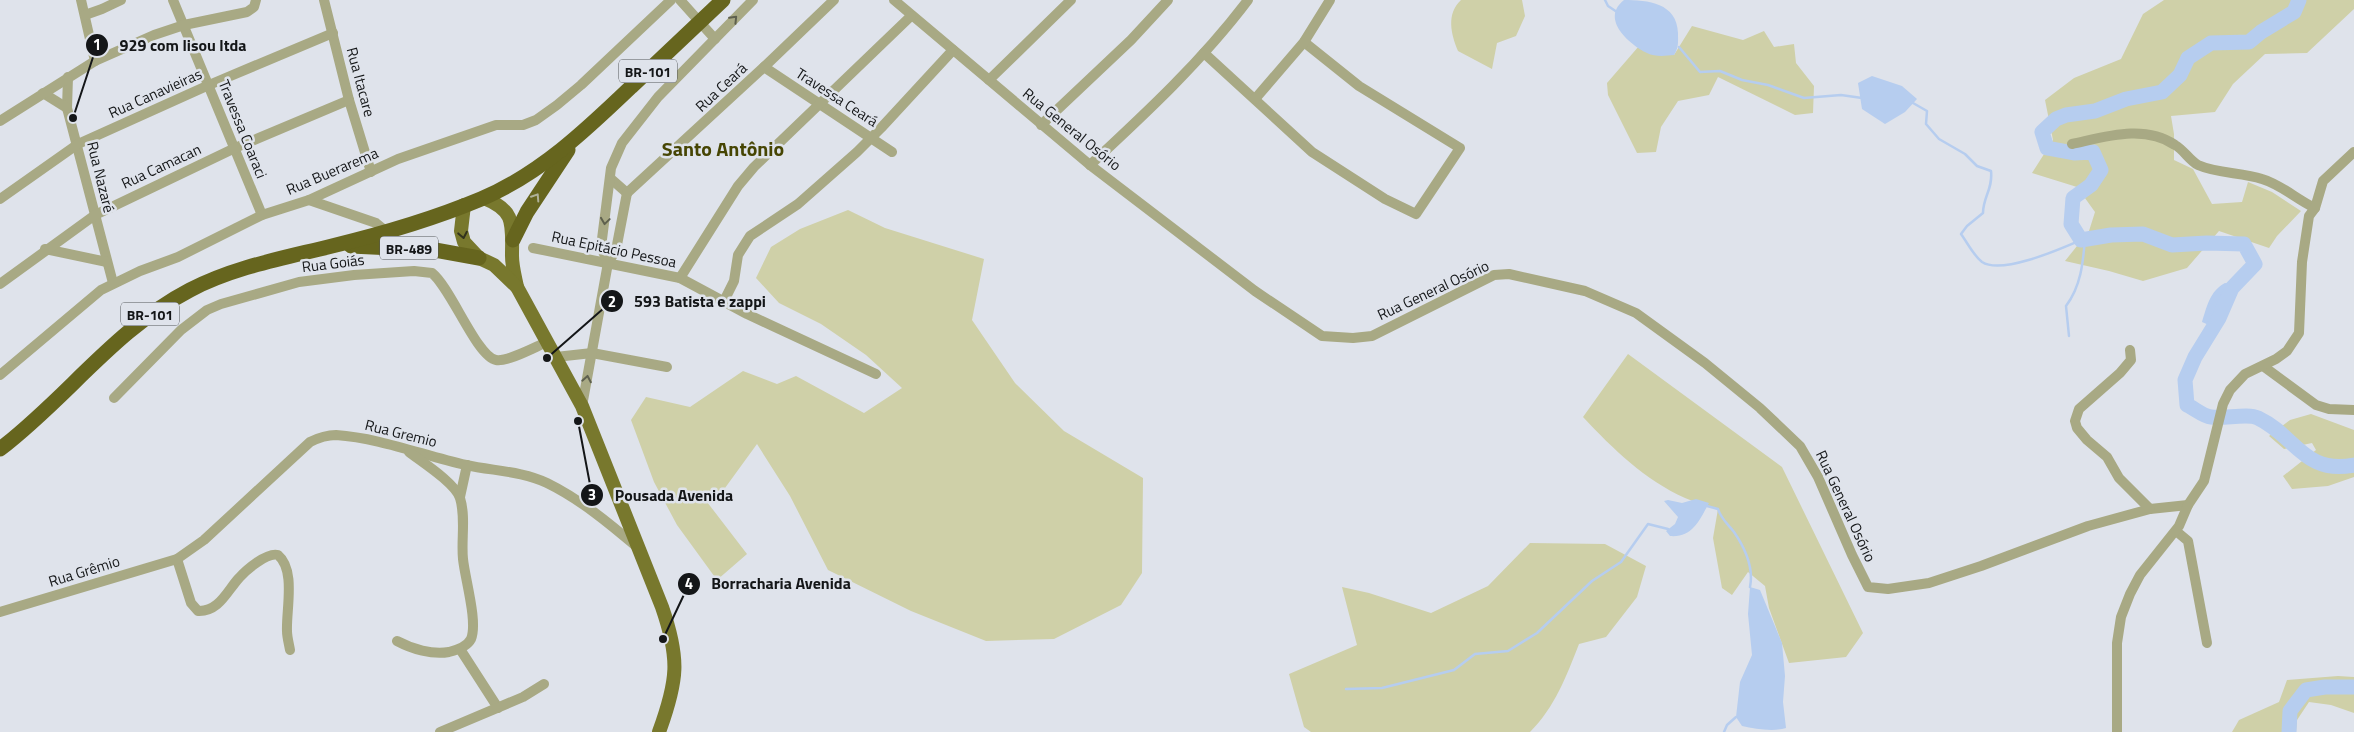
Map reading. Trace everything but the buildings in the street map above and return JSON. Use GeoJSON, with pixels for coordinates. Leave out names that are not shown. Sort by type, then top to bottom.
{"type":"FeatureCollection","features":[{"type":"Feature","properties":{"kind":"highway","name":"BR-101"},"geometry":{"type":"LineString","coordinates":[[0,449],[40,417],[115,342],[173,299],[212,280],[236,271],[387,232],[484,198],[513,182],[573,142],[723,0]]}},
{"type":"Feature","properties":{"kind":"highway","name":"BR-489"},"geometry":{"type":"LineString","coordinates":[[514,240],[526,212],[573,142]]}},
{"type":"Feature","properties":{"kind":"highway","name":"BR-489"},"geometry":{"type":"LineString","coordinates":[[337,245],[435,250],[479,258]]}},
{"type":"Feature","properties":{"kind":"main road","name":"BR-489"},"geometry":{"type":"LineString","coordinates":[[484,198],[499,204],[508,214],[512,224],[514,240],[512,257],[517,287]]}},
{"type":"Feature","properties":{"kind":"main road","name":"BR-489"},"geometry":{"type":"LineString","coordinates":[[464,205],[461,231],[464,242],[479,258],[494,266],[517,287],[582,406],[670,630],[676,661],[673,689],[659,732]]}},
{"type":"Feature","properties":{"kind":"main road"},"geometry":{"type":"LineString","coordinates":[[494,266],[504,263],[512,257]]}},
{"type":"Feature","properties":{"kind":"street"},"geometry":{"type":"LineString","coordinates":[[81,0],[95,61]]}},
{"type":"Feature","properties":{"kind":"street"},"geometry":{"type":"LineString","coordinates":[[84,15],[102,10],[121,0]]}},
{"type":"Feature","properties":{"kind":"street","name":"Travessa Coaraci"},"geometry":{"type":"LineString","coordinates":[[174,0],[262,214]]}},
{"type":"Feature","properties":{"kind":"street"},"geometry":{"type":"LineString","coordinates":[[0,121],[95,61],[184,25],[247,12],[254,8],[256,0]]}},
{"type":"Feature","properties":{"kind":"street","name":"Rua Itacare"},"geometry":{"type":"LineString","coordinates":[[324,0],[349,100],[370,172]]}},
{"type":"Feature","properties":{"kind":"street","name":"Rua Buerarema"},"geometry":{"type":"LineString","coordinates":[[0,375],[102,290],[113,283],[178,256],[262,214],[309,200],[398,159],[496,125],[523,125],[536,120],[581,85],[671,0]]}},
{"type":"Feature","properties":{"kind":"street"},"geometry":{"type":"LineString","coordinates":[[680,0],[715,39]]}},
{"type":"Feature","properties":{"kind":"street"},"geometry":{"type":"LineString","coordinates":[[608,263],[601,247],[614,158],[632,128],[658,97],[753,0]]}},
{"type":"Feature","properties":{"kind":"street","name":"Rua Ceará"},"geometry":{"type":"LineString","coordinates":[[627,193],[764,68],[834,0]]}},
{"type":"Feature","properties":{"kind":"street","name":"Rua General Osório"},"geometry":{"type":"LineString","coordinates":[[894,0],[1090,165],[1255,291],[1322,336],[1344,338],[1372,336],[1494,275],[1509,274],[1586,291],[1636,313],[1705,363],[1760,408],[1800,446],[1818,477],[1868,587],[1888,590],[1928,583],[1981,566],[2088,526],[2150,509],[2188,505]]}},
{"type":"Feature","properties":{"kind":"street"},"geometry":{"type":"LineString","coordinates":[[989,80],[1071,0]]}},
{"type":"Feature","properties":{"kind":"street"},"geometry":{"type":"LineString","coordinates":[[1041,125],[1131,40],[1168,0]]}},
{"type":"Feature","properties":{"kind":"street"},"geometry":{"type":"LineString","coordinates":[[1090,165],[1153,108],[1204,53],[1248,0]]}},
{"type":"Feature","properties":{"kind":"street"},"geometry":{"type":"LineString","coordinates":[[1255,99],[1304,42],[1330,0]]}},
{"type":"Feature","properties":{"kind":"street"},"geometry":{"type":"LineString","coordinates":[[680,278],[738,186],[911,16]]}},
{"type":"Feature","properties":{"kind":"street","name":"Rua Canavieiras"},"geometry":{"type":"LineString","coordinates":[[0,199],[78,144],[209,85],[333,33]]}},
{"type":"Feature","properties":{"kind":"street"},"geometry":{"type":"LineString","coordinates":[[1204,53],[1312,152],[1386,199],[1416,214],[1460,148],[1359,86],[1304,42]]}},
{"type":"Feature","properties":{"kind":"street"},"geometry":{"type":"LineString","coordinates":[[724,302],[736,274],[738,255],[750,236],[798,204],[871,138],[953,50]]}},
{"type":"Feature","properties":{"kind":"street","name":"Travessa Ceará"},"geometry":{"type":"LineString","coordinates":[[764,68],[892,152]]}},
{"type":"Feature","properties":{"kind":"street","name":"Rua Nazaré"},"geometry":{"type":"LineString","coordinates":[[68,77],[67,108],[113,283]]}},
{"type":"Feature","properties":{"kind":"street"},"geometry":{"type":"LineString","coordinates":[[43,94],[67,108]]}},
{"type":"Feature","properties":{"kind":"street","name":"Rua Camacan"},"geometry":{"type":"LineString","coordinates":[[0,284],[45,249],[95,215],[235,148],[349,100]]}},
{"type":"Feature","properties":{"kind":"street"},"geometry":{"type":"LineString","coordinates":[[2072,144],[2108,136],[2154,134],[2175,144],[2196,164],[2261,178],[2283,187],[2301,201],[2315,208]]}},
{"type":"Feature","properties":{"kind":"street"},"geometry":{"type":"LineString","coordinates":[[2117,732],[2117,644],[2121,616],[2140,575],[2176,531],[2188,505],[2204,481],[2223,404],[2237,381],[2245,374],[2287,352],[2299,333],[2302,262],[2309,216],[2315,208],[2322,181],[2354,152]]}},
{"type":"Feature","properties":{"kind":"street"},"geometry":{"type":"LineString","coordinates":[[582,406],[608,263],[616,250],[627,193],[610,178]]}},
{"type":"Feature","properties":{"kind":"street"},"geometry":{"type":"LineString","coordinates":[[309,200],[376,223],[387,232]]}},
{"type":"Feature","properties":{"kind":"street","name":"Rua Epitácio Pessoa"},"geometry":{"type":"LineString","coordinates":[[533,248],[680,278],[724,302],[876,374]]}},
{"type":"Feature","properties":{"kind":"street"},"geometry":{"type":"LineString","coordinates":[[45,249],[107,262]]}},
{"type":"Feature","properties":{"kind":"street","name":"Rua Goiás"},"geometry":{"type":"LineString","coordinates":[[114,398],[180,330],[207,310],[275,288],[354,275],[414,271],[432,274],[444,288],[484,352],[496,360],[504,359],[547,342]]}},
{"type":"Feature","properties":{"kind":"street"},"geometry":{"type":"LineString","coordinates":[[2130,350],[2131,360],[2120,373],[2079,409],[2076,421],[2078,428],[2087,440],[2107,457],[2120,478],[2150,509]]}},
{"type":"Feature","properties":{"kind":"street"},"geometry":{"type":"LineString","coordinates":[[556,356],[592,353],[667,367]]}},
{"type":"Feature","properties":{"kind":"street"},"geometry":{"type":"LineString","coordinates":[[2263,366],[2316,405],[2329,409],[2354,410]]}},
{"type":"Feature","properties":{"kind":"street","name":"Rua Gremio"},"geometry":{"type":"LineString","coordinates":[[177,559],[204,540],[298,452],[320,437],[333,435],[525,476],[552,486],[577,501],[640,550]]}},
{"type":"Feature","properties":{"kind":"street"},"geometry":{"type":"LineString","coordinates":[[407,450],[442,478],[460,497]]}},
{"type":"Feature","properties":{"kind":"street"},"geometry":{"type":"LineString","coordinates":[[397,641],[414,648],[433,652],[447,652],[460,649],[470,640],[473,626],[462,556],[460,497],[467,465]]}},
{"type":"Feature","properties":{"kind":"street"},"geometry":{"type":"LineString","coordinates":[[2176,531],[2188,541],[2207,643]]}},
{"type":"Feature","properties":{"kind":"street"},"geometry":{"type":"LineString","coordinates":[[177,559],[192,603],[198,611],[204,611],[221,602],[240,576],[270,556],[278,555],[285,564],[289,589],[287,632],[290,650]]}},
{"type":"Feature","properties":{"kind":"street","name":"Rua Grêmio"},"geometry":{"type":"LineString","coordinates":[[0,612],[177,559]]}},
{"type":"Feature","properties":{"kind":"street"},"geometry":{"type":"LineString","coordinates":[[460,649],[498,708]]}},
{"type":"Feature","properties":{"kind":"street"},"geometry":{"type":"LineString","coordinates":[[440,732],[531,693],[544,684]]}},
{"type":"Feature","properties":{"kind":"green space"},"geometry":{"type":"Polygon","coordinates":[[[1461,0],[1522,0],[1525,16],[1516,36],[1497,43],[1492,69],[1458,51],[1453,38],[1451,24],[1453,11],[1461,0]]]}},
{"type":"Feature","properties":{"kind":"green space"},"geometry":{"type":"Polygon","coordinates":[[[2164,0],[2354,0],[2354,9],[2307,53],[2265,54],[2233,84],[2215,112],[2171,116],[2174,134],[2174,160],[2193,169],[2212,204],[2242,202],[2248,182],[2272,192],[2301,211],[2277,236],[2269,248],[2219,231],[2187,268],[2143,281],[2065,261],[2089,231],[2095,212],[2077,187],[2032,173],[2053,140],[2045,100],[2074,78],[2121,59],[2143,14],[2164,0]]]}},
{"type":"Feature","properties":{"kind":"green space"},"geometry":{"type":"Polygon","coordinates":[[[1692,26],[1743,40],[1764,31],[1774,47],[1794,44],[1796,63],[1814,86],[1813,113],[1795,115],[1718,77],[1709,95],[1678,101],[1661,127],[1656,152],[1637,153],[1608,95],[1607,83],[1639,46],[1653,54],[1674,55],[1692,26]]]}},
{"type":"Feature","properties":{"kind":"green space"},"geometry":{"type":"Polygon","coordinates":[[[848,210],[885,228],[984,259],[972,320],[1015,383],[1064,431],[1143,478],[1142,573],[1121,605],[1054,639],[986,641],[911,611],[828,570],[790,496],[757,444],[725,488],[704,498],[747,554],[717,580],[677,525],[654,482],[631,420],[646,397],[690,407],[743,371],[777,384],[796,376],[864,413],[902,388],[866,355],[821,324],[779,303],[756,278],[771,247],[800,229],[848,210]]]}},
{"type":"Feature","properties":{"kind":"green space"},"geometry":{"type":"Polygon","coordinates":[[[1628,354],[1782,467],[1863,633],[1846,657],[1789,663],[1769,608],[1765,586],[1748,572],[1732,595],[1722,588],[1713,538],[1718,509],[1685,498],[1656,482],[1630,463],[1583,417],[1628,354]]]}},
{"type":"Feature","properties":{"kind":"green space"},"geometry":{"type":"Polygon","coordinates":[[[2311,414],[2354,430],[2354,477],[2328,486],[2292,489],[2283,476],[2316,450],[2312,443],[2284,449],[2269,436],[2290,420],[2311,414]]]}},
{"type":"Feature","properties":{"kind":"green space"},"geometry":{"type":"Polygon","coordinates":[[[1530,543],[1605,544],[1646,566],[1637,597],[1606,637],[1579,644],[1553,702],[1530,732],[1311,732],[1304,727],[1289,674],[1357,645],[1342,587],[1369,593],[1431,613],[1488,586],[1530,543]]]}},
{"type":"Feature","properties":{"kind":"green space"},"geometry":{"type":"Polygon","coordinates":[[[2338,676],[2354,677],[2354,713],[2331,705],[2309,702],[2297,720],[2296,732],[2232,732],[2239,720],[2279,702],[2287,680],[2338,676]]]}},
{"type":"Feature","properties":{"kind":"water"},"geometry":{"type":"Polygon","coordinates":[[[1624,0],[1660,5],[1673,15],[1678,33],[1678,42],[1674,55],[1660,56],[1650,54],[1632,44],[1625,37],[1616,23],[1615,15],[1617,7],[1624,0]]]}},
{"type":"Feature","properties":{"kind":"water"},"geometry":{"type":"Polygon","coordinates":[[[1872,76],[1902,86],[1917,99],[1905,112],[1885,124],[1862,109],[1858,83],[1872,76]]]}},
{"type":"Feature","properties":{"kind":"water"},"geometry":{"type":"Polygon","coordinates":[[[2225,283],[2234,284],[2237,295],[2229,300],[2223,323],[2218,329],[2202,322],[2212,295],[2225,283]]]}},
{"type":"Feature","properties":{"kind":"water"},"geometry":{"type":"Polygon","coordinates":[[[1696,499],[1709,503],[1699,521],[1685,534],[1670,536],[1666,531],[1675,524],[1678,517],[1664,501],[1682,503],[1696,499]]]}},
{"type":"Feature","properties":{"kind":"water"},"geometry":{"type":"Polygon","coordinates":[[[1750,587],[1760,590],[1782,643],[1785,676],[1783,702],[1786,728],[1770,730],[1742,726],[1736,717],[1740,682],[1752,655],[1748,614],[1750,587]]]}},
{"type":"Feature","properties":{"kind":"waterway"},"geometry":{"type":"LineString","coordinates":[[1605,0],[1608,6],[1617,12]]}},
{"type":"Feature","properties":{"kind":"waterway"},"geometry":{"type":"LineString","coordinates":[[2295,0],[2297,5]]}},
{"type":"Feature","properties":{"kind":"waterway"},"geometry":{"type":"LineString","coordinates":[[2299,0],[2294,12],[2261,32],[2249,42],[2211,43],[2188,58],[2180,75],[2162,92],[2126,99],[2095,111],[2066,115],[2056,119],[2042,132],[2047,148],[2074,153],[2093,152],[2101,170],[2091,185],[2073,198],[2071,224],[2081,240],[2111,235],[2143,234],[2172,245],[2207,243],[2244,244],[2255,264],[2232,288],[2219,318],[2195,357],[2185,380],[2187,405],[2211,417],[2248,416],[2258,418],[2282,434],[2312,459],[2337,467],[2354,465]]}},
{"type":"Feature","properties":{"kind":"waterway"},"geometry":{"type":"LineString","coordinates":[[1679,47],[1700,72],[1720,71],[1742,80],[1768,85],[1804,98],[1841,95],[1862,98]]}},
{"type":"Feature","properties":{"kind":"waterway"},"geometry":{"type":"LineString","coordinates":[[1913,103],[1927,111],[1926,124],[1939,139],[1965,154],[1977,166],[1991,171],[1991,183],[1983,213],[1967,226],[1961,234],[1982,262],[1991,265],[2017,263],[2081,240]]}},
{"type":"Feature","properties":{"kind":"waterway"},"geometry":{"type":"LineString","coordinates":[[2069,336],[2066,306],[2078,282],[2085,239]]}},
{"type":"Feature","properties":{"kind":"waterway"},"geometry":{"type":"LineString","coordinates":[[1707,506],[1718,509],[1742,545],[1750,565],[1750,587]]}},
{"type":"Feature","properties":{"kind":"waterway"},"geometry":{"type":"LineString","coordinates":[[1346,689],[1382,688],[1454,670],[1475,654],[1508,651],[1537,633],[1592,581],[1621,562],[1648,524],[1668,529]]}},
{"type":"Feature","properties":{"kind":"waterway"},"geometry":{"type":"LineString","coordinates":[[2289,732],[2290,711],[2306,690],[2325,687],[2354,687]]}},
{"type":"Feature","properties":{"kind":"waterway"},"geometry":{"type":"LineString","coordinates":[[1724,732],[1727,725],[1736,717]]}},
{"type":"Feature","properties":{"kind":"place","name":"929 com lisou ltda"},"geometry":{"type":"Point","coordinates":[73,118]}},
{"type":"Feature","properties":{"kind":"place","name":"593 Batista e zappi"},"geometry":{"type":"Point","coordinates":[547,358]}},
{"type":"Feature","properties":{"kind":"place","name":"Pousada Avenida"},"geometry":{"type":"Point","coordinates":[578,421]}},
{"type":"Feature","properties":{"kind":"place","name":"Borracharia Avenida"},"geometry":{"type":"Point","coordinates":[663,639]}},
{"type":"Feature","properties":{"kind":"district","name":"Santo Antônio"},"geometry":{"type":"Point","coordinates":[723,148]}}]}
